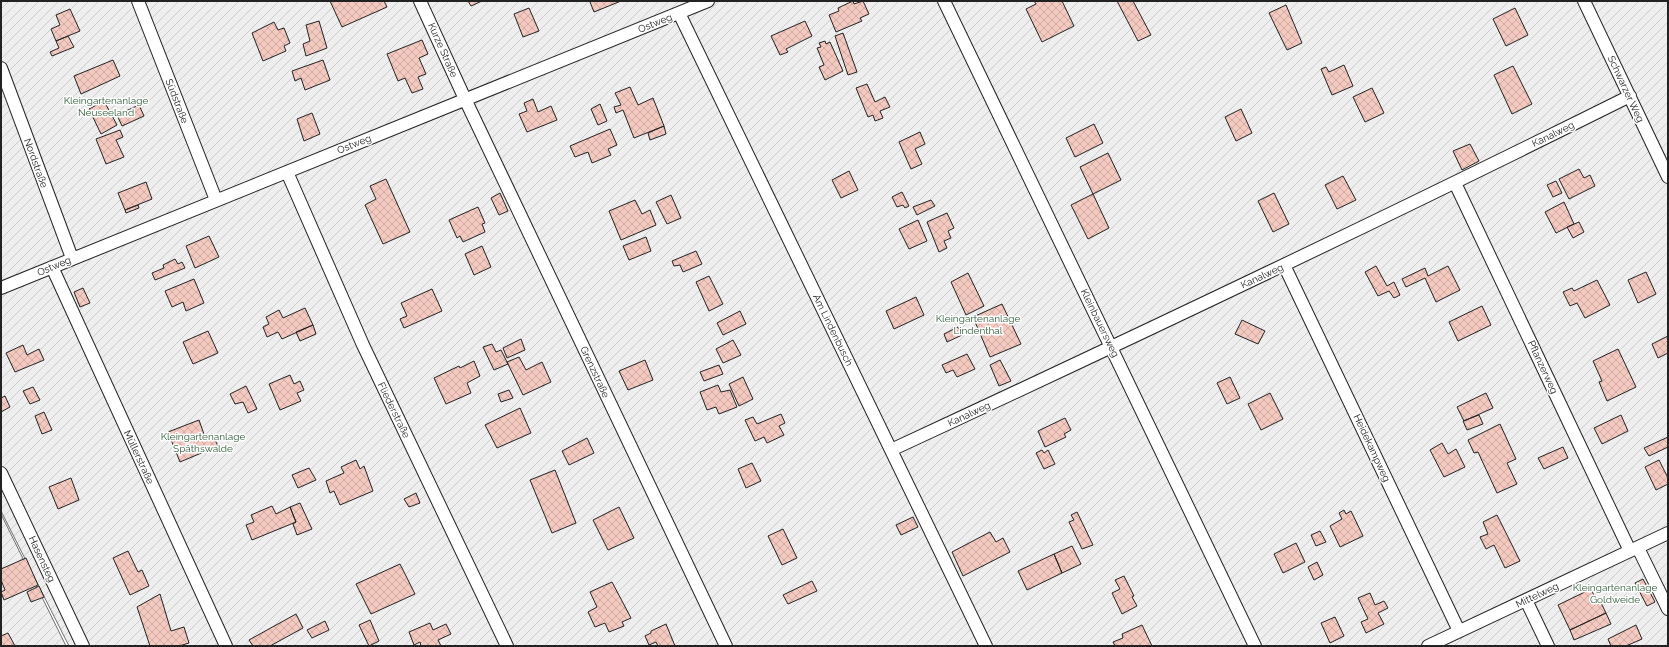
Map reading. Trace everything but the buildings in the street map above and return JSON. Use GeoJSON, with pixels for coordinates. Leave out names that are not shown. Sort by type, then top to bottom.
{"type":"FeatureCollection","features":[{"type":"Feature","properties":{"kind":"lane","name":"Südstraße"},"geometry":{"type":"LineString","coordinates":[[138,1],[216,200]]}},
{"type":"Feature","properties":{"kind":"lane","name":"Kurze Straße"},"geometry":{"type":"LineString","coordinates":[[420,1],[465,99]]}},
{"type":"Feature","properties":{"kind":"lane","name":"Ostweg"},"geometry":{"type":"LineString","coordinates":[[1,288],[708,1]]}},
{"type":"Feature","properties":{"kind":"lane","name":"Kleinbauersweg"},"geometry":{"type":"LineString","coordinates":[[944,1],[1255,646]]}},
{"type":"Feature","properties":{"kind":"lane","name":"Schwarzer Weg"},"geometry":{"type":"LineString","coordinates":[[1584,1],[1668,177]]}},
{"type":"Feature","properties":{"kind":"lane","name":"Am Lindenbusch"},"geometry":{"type":"LineString","coordinates":[[679,13],[986,646]]}},
{"type":"Feature","properties":{"kind":"lane","name":"Nordstraße"},"geometry":{"type":"LineString","coordinates":[[1,68],[72,258]]}},
{"type":"Feature","properties":{"kind":"lane","name":"Kanalweg"},"geometry":{"type":"LineString","coordinates":[[891,450],[1112,348],[1455,183],[1630,96]]}},
{"type":"Feature","properties":{"kind":"lane","name":"Grenzstraße"},"geometry":{"type":"LineString","coordinates":[[465,99],[726,646]]}},
{"type":"Feature","properties":{"kind":"lane","name":"Fliederstraße"},"geometry":{"type":"LineString","coordinates":[[287,172],[363,346],[507,646]]}},
{"type":"Feature","properties":{"kind":"lane","name":"Pflanzerweg"},"geometry":{"type":"LineString","coordinates":[[1455,183],[1634,549],[1668,609]]}},
{"type":"Feature","properties":{"kind":"lane","name":"Heidekampweg"},"geometry":{"type":"LineString","coordinates":[[1284,265],[1459,631]]}},
{"type":"Feature","properties":{"kind":"lane","name":"Müllerstraße"},"geometry":{"type":"LineString","coordinates":[[52,267],[226,646]]}},
{"type":"Feature","properties":{"kind":"lane","name":"Hasensteg"},"geometry":{"type":"LineString","coordinates":[[1,473],[83,646]]}},
{"type":"Feature","properties":{"kind":"lane","name":"Mittelweg"},"geometry":{"type":"LineString","coordinates":[[1428,646],[1668,533]]}},
{"type":"Feature","properties":{"kind":"lane"},"geometry":{"type":"LineString","coordinates":[[1526,600],[1548,646]]}},
{"type":"Feature","properties":{"kind":"green space","name":"Kleingartenanlage Lindenthal"},"geometry":{"type":"Polygon","coordinates":[[[1,1],[1668,1],[1668,646],[69,646],[1,511],[1,1]]]}},
{"type":"Feature","properties":{"kind":"green space"},"geometry":{"type":"Polygon","coordinates":[[[1,514],[66,646],[1,646],[1,514]]]}},
{"type":"Feature","properties":{"kind":"park label","name":"Kleingartenanlage Neuseeland"},"geometry":{"type":"Point","coordinates":[106,106]}},
{"type":"Feature","properties":{"kind":"park label","name":"Kleingartenanlage Späthswalde"},"geometry":{"type":"Point","coordinates":[203,442]}},
{"type":"Feature","properties":{"kind":"park label","name":"Kleingartenanlage Goldweide"},"geometry":{"type":"Point","coordinates":[1615,592]}}]}
